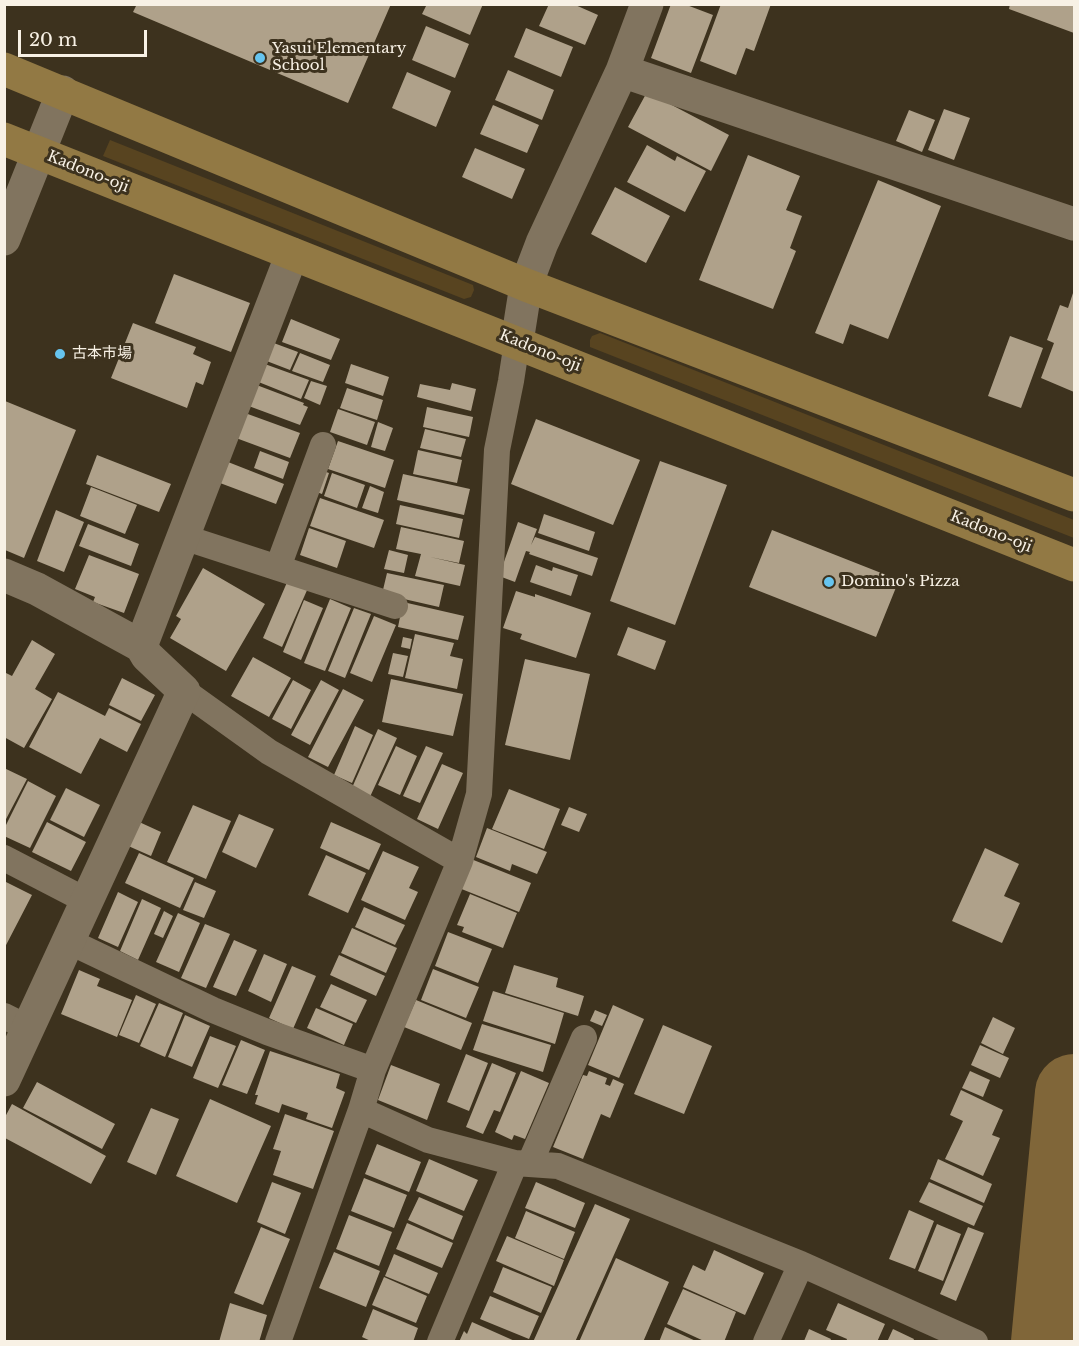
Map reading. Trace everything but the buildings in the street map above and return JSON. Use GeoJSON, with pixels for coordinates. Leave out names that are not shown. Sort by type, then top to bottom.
{"type":"FeatureCollection","features":[{"type":"Feature","properties":{"kind":"street"},"geometry":{"type":"LineString","coordinates":[[517,342],[526,285],[542,243],[622,71],[647,4]]}},
{"type":"Feature","properties":{"kind":"street"},"geometry":{"type":"LineString","coordinates":[[4,69],[526,285],[1074,495]]}},
{"type":"Feature","properties":{"kind":"street"},"geometry":{"type":"LineString","coordinates":[[622,71],[1074,224]]}},
{"type":"Feature","properties":{"kind":"street"},"geometry":{"type":"LineString","coordinates":[[4,239],[63,92]]}},
{"type":"Feature","properties":{"kind":"street","name":"Kadono-oji"},"geometry":{"type":"LineString","coordinates":[[4,139],[1074,565]]}},
{"type":"Feature","properties":{"kind":"street"},"geometry":{"type":"LineString","coordinates":[[141,646],[292,254]]}},
{"type":"Feature","properties":{"kind":"street"},"geometry":{"type":"LineString","coordinates":[[4,575],[37,589],[141,646],[147,656],[184,691],[68,941],[16,1022],[4,1080]]}},
{"type":"Feature","properties":{"kind":"lane"},"geometry":{"type":"LineString","coordinates":[[278,1341],[361,1110],[373,1070],[460,861],[479,794],[497,450],[512,381],[517,342]]}},
{"type":"Feature","properties":{"kind":"lane"},"geometry":{"type":"LineString","coordinates":[[278,567],[323,446]]}},
{"type":"Feature","properties":{"kind":"lane"},"geometry":{"type":"LineString","coordinates":[[183,537],[395,606]]}},
{"type":"Feature","properties":{"kind":"lane"},"geometry":{"type":"LineString","coordinates":[[184,691],[269,752],[460,861]]}},
{"type":"Feature","properties":{"kind":"lane"},"geometry":{"type":"LineString","coordinates":[[4,858],[87,901]]}},
{"type":"Feature","properties":{"kind":"lane"},"geometry":{"type":"LineString","coordinates":[[68,941],[213,1010],[373,1070]]}},
{"type":"Feature","properties":{"kind":"lane"},"geometry":{"type":"LineString","coordinates":[[440,1341],[522,1163],[584,1038]]}},
{"type":"Feature","properties":{"kind":"lane"},"geometry":{"type":"LineString","coordinates":[[361,1110],[428,1140],[522,1163],[558,1166],[801,1264],[975,1341]]}},
{"type":"Feature","properties":{"kind":"lane"},"geometry":{"type":"LineString","coordinates":[[766,1341],[801,1264]]}},
{"type":"Feature","properties":{"kind":"shaded area"},"geometry":{"type":"Polygon","coordinates":[[[110,140],[473,285],[474,290],[471,297],[464,299],[103,156],[110,140]]]}},
{"type":"Feature","properties":{"kind":"shaded area"},"geometry":{"type":"Polygon","coordinates":[[[600,333],[1074,520],[1074,538],[590,347],[592,336],[600,333]]]}},
{"type":"Feature","properties":{"kind":"waterway"},"geometry":{"type":"LineString","coordinates":[[1050,1342],[1074,1093]]}},
{"type":"Feature","properties":{"kind":"place","name":"Yasui Elementary School"},"geometry":{"type":"Point","coordinates":[260,58]}},
{"type":"Feature","properties":{"kind":"place","name":"古本市場"},"geometry":{"type":"Point","coordinates":[60,354]}},
{"type":"Feature","properties":{"kind":"place","name":"Domino's Pizza"},"geometry":{"type":"Point","coordinates":[829,582]}}]}
